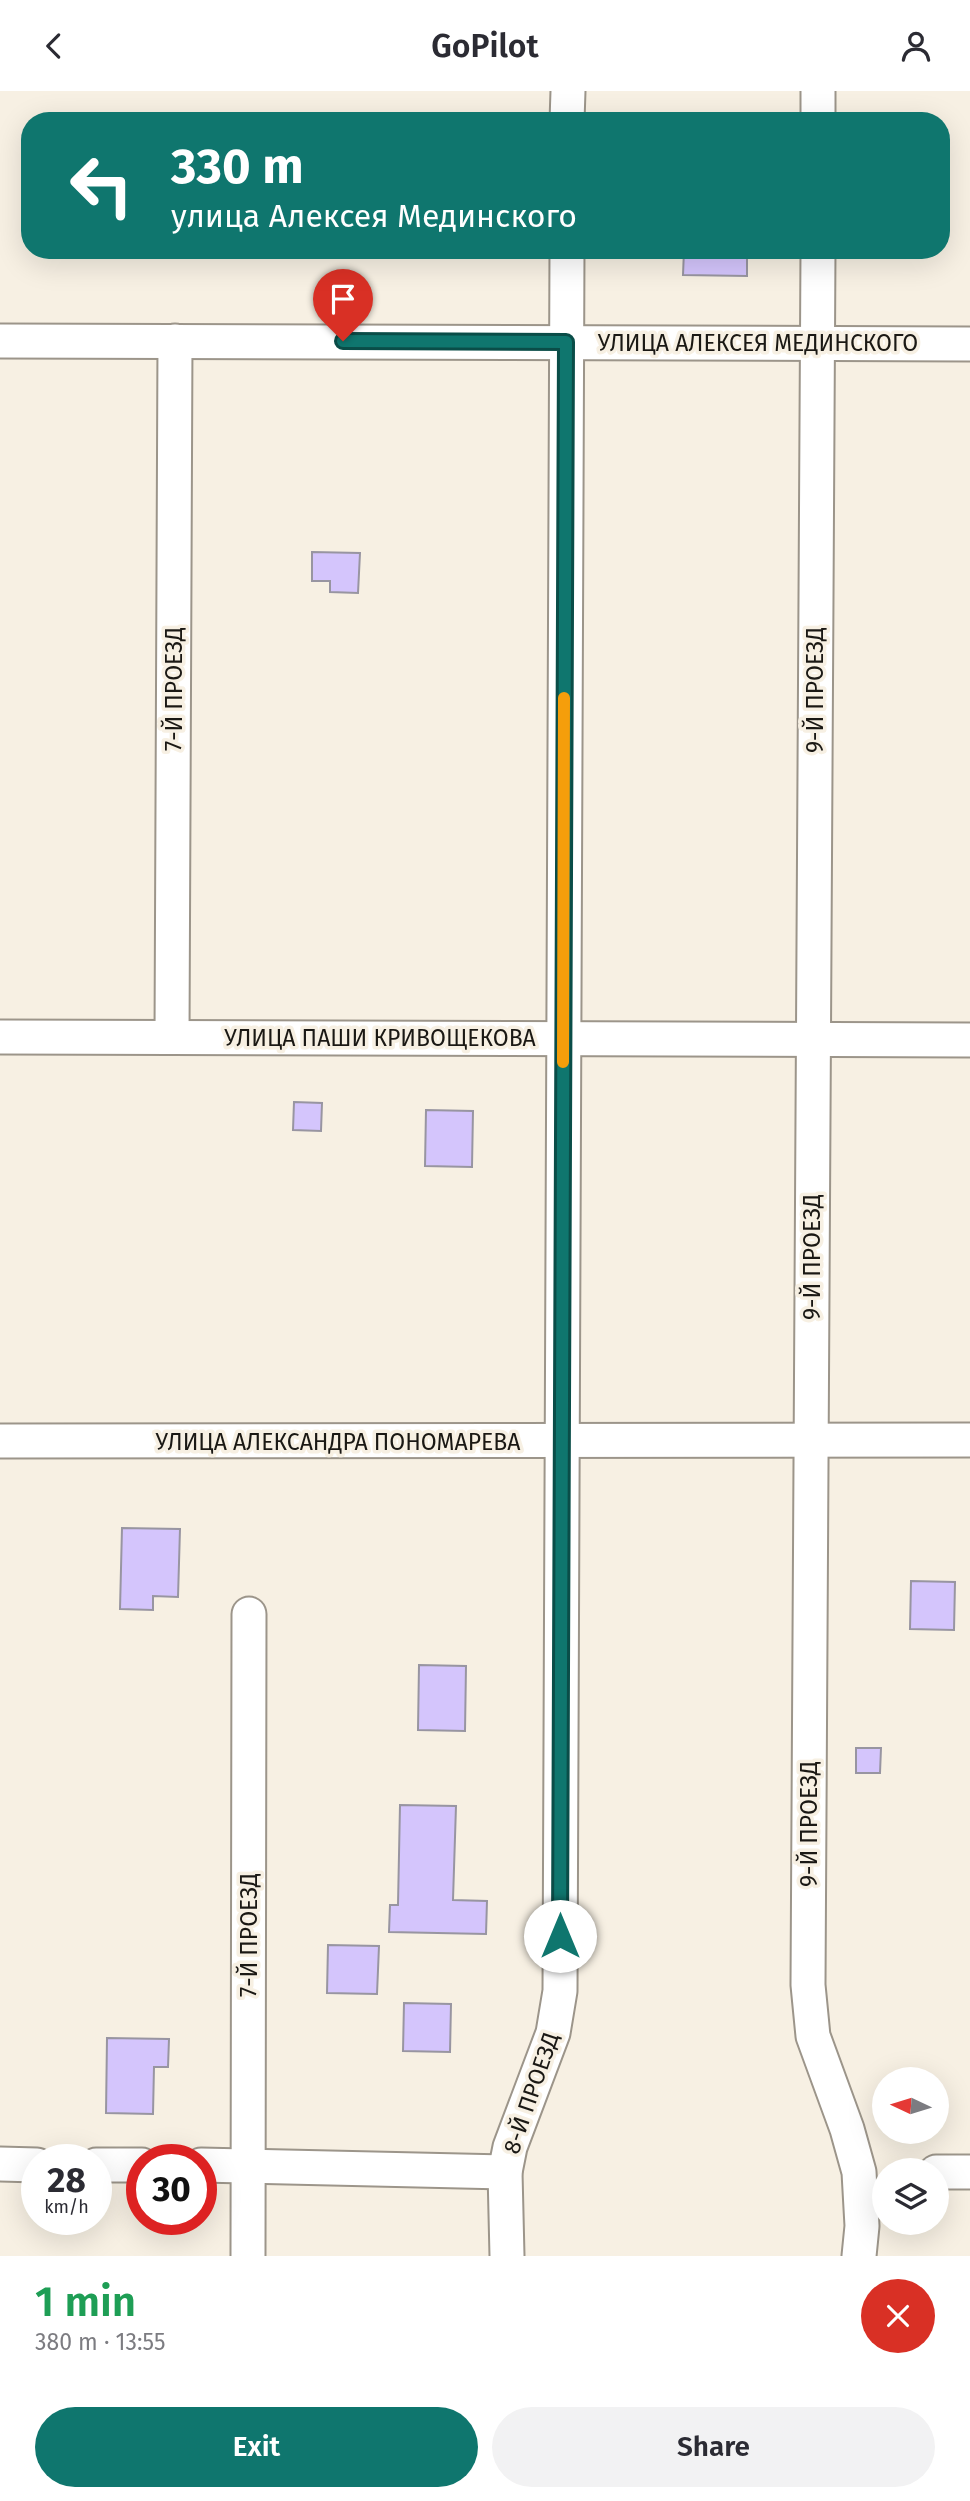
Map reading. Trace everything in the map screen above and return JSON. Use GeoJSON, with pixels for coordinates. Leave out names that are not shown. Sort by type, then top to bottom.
{"type":"FeatureCollection","features":[{"type":"Feature","properties":{"kind":"street"},"geometry":{"type":"LineString","coordinates":[[568,91],[568,112]]}},
{"type":"Feature","properties":{"kind":"street"},"geometry":{"type":"LineString","coordinates":[[818,91],[818,112]]}},
{"type":"Feature","properties":{"kind":"street","name":"8-Й ПРОЕЗД"},"geometry":{"type":"LineString","coordinates":[[507,2256],[505,2172],[510,2147],[553,2033],[559,1991],[567,259]]}},
{"type":"Feature","properties":{"kind":"street","name":"9-Й ПРОЕЗД"},"geometry":{"type":"LineString","coordinates":[[818,259],[808,1985],[813,2036],[847,2129],[871,2172],[859,2256]]}},
{"type":"Feature","properties":{"kind":"street","name":"УЛИЦА АЛЕКСЕЯ МЕДИНСКОГО"},"geometry":{"type":"LineString","coordinates":[[0,341],[970,344]]}},
{"type":"Feature","properties":{"kind":"street","name":"7-Й ПРОЕЗД"},"geometry":{"type":"LineString","coordinates":[[172,1037],[175,341]]}},
{"type":"Feature","properties":{"kind":"street","name":"УЛИЦА ПАШИ КРИВОЩЕКОВА"},"geometry":{"type":"LineString","coordinates":[[0,1037],[970,1040]]}},
{"type":"Feature","properties":{"kind":"street","name":"УЛИЦА АЛЕКСАНДРА ПОНОМАРЕВА"},"geometry":{"type":"LineString","coordinates":[[0,1441],[970,1440]]}},
{"type":"Feature","properties":{"kind":"street","name":"7-Й ПРОЕЗД"},"geometry":{"type":"LineString","coordinates":[[248,2256],[249,1614]]}},
{"type":"Feature","properties":{"kind":"street"},"geometry":{"type":"LineString","coordinates":[[0,2164],[21,2165]]}},
{"type":"Feature","properties":{"kind":"street"},"geometry":{"type":"LineString","coordinates":[[217,2165],[505,2172]]}},
{"type":"Feature","properties":{"kind":"street"},"geometry":{"type":"LineString","coordinates":[[949,2172],[970,2172]]}},
{"type":"Feature","properties":{"kind":"building"},"geometry":{"type":"Polygon","coordinates":[[[684,259],[747,259],[747,276],[683,275],[684,259]]]}},
{"type":"Feature","properties":{"kind":"building"},"geometry":{"type":"Polygon","coordinates":[[[312,552],[360,553],[358,593],[330,592],[330,581],[312,581],[312,552]]]}},
{"type":"Feature","properties":{"kind":"building"},"geometry":{"type":"Polygon","coordinates":[[[294,1102],[322,1103],[321,1131],[293,1130],[294,1102]]]}},
{"type":"Feature","properties":{"kind":"building"},"geometry":{"type":"Polygon","coordinates":[[[426,1110],[473,1111],[472,1167],[425,1166],[426,1110]]]}},
{"type":"Feature","properties":{"kind":"building"},"geometry":{"type":"Polygon","coordinates":[[[122,1528],[180,1529],[178,1597],[153,1596],[153,1610],[120,1609],[122,1528]]]}},
{"type":"Feature","properties":{"kind":"building"},"geometry":{"type":"Polygon","coordinates":[[[911,1581],[955,1582],[954,1630],[910,1629],[911,1581]]]}},
{"type":"Feature","properties":{"kind":"building"},"geometry":{"type":"Polygon","coordinates":[[[419,1665],[466,1666],[465,1731],[418,1730],[419,1665]]]}},
{"type":"Feature","properties":{"kind":"building"},"geometry":{"type":"Polygon","coordinates":[[[856,1748],[881,1748],[880,1773],[856,1773],[856,1748]]]}},
{"type":"Feature","properties":{"kind":"building"},"geometry":{"type":"Polygon","coordinates":[[[400,1805],[456,1806],[453,1900],[487,1901],[486,1934],[389,1932],[390,1905],[398,1905],[400,1805]]]}},
{"type":"Feature","properties":{"kind":"building"},"geometry":{"type":"Polygon","coordinates":[[[328,1945],[379,1946],[377,1994],[327,1993],[328,1945]]]}},
{"type":"Feature","properties":{"kind":"building"},"geometry":{"type":"Polygon","coordinates":[[[404,2003],[451,2004],[450,2052],[403,2051],[404,2003]]]}},
{"type":"Feature","properties":{"kind":"building"},"geometry":{"type":"Polygon","coordinates":[[[107,2038],[169,2039],[168,2067],[154,2067],[153,2114],[106,2113],[107,2038]]]}},
{"type":"Feature","properties":{"kind":"slow traffic"},"geometry":{"type":"LineString","coordinates":[[563,1062],[564,698]]}},
{"type":"Feature","properties":{"kind":"route"},"geometry":{"type":"LineString","coordinates":[[343,341],[566,342],[560,1936]]}}]}
